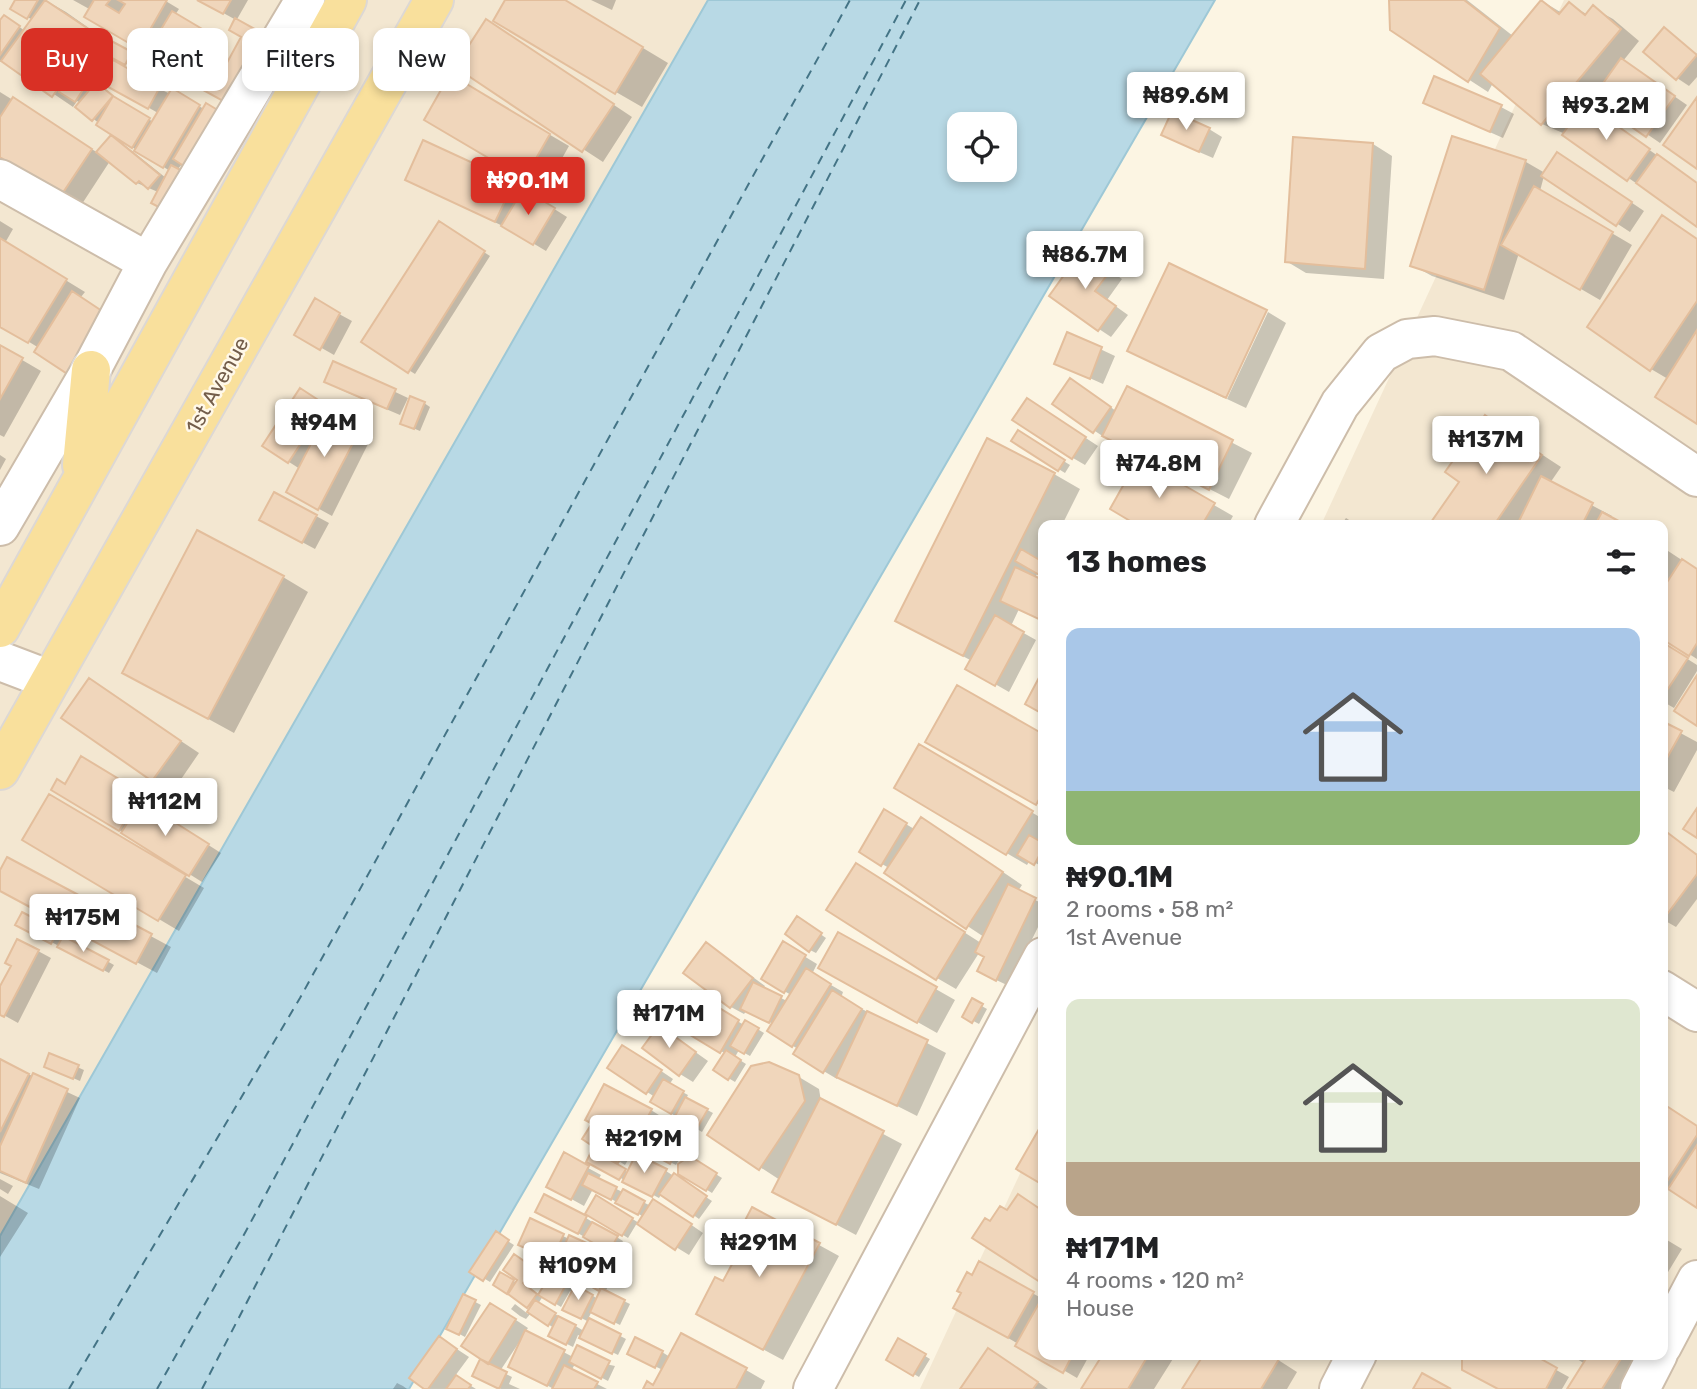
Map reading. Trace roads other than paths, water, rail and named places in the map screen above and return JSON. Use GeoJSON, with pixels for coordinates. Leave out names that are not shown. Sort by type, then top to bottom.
{"type":"FeatureCollection","features":[{"type":"Feature","properties":{"kind":"main road"},"geometry":{"type":"LineString","coordinates":[[0,628],[347,0]]}},
{"type":"Feature","properties":{"kind":"main road","name":"1st Avenue"},"geometry":{"type":"LineString","coordinates":[[0,770],[434,0]]}},
{"type":"Feature","properties":{"kind":"main road"},"geometry":{"type":"LineString","coordinates":[[81,482],[91,370]]}},
{"type":"Feature","properties":{"kind":"street"},"geometry":{"type":"LineString","coordinates":[[0,526],[91,370],[148,262],[305,0]]}},
{"type":"Feature","properties":{"kind":"street"},"geometry":{"type":"LineString","coordinates":[[0,179],[148,262]]}},
{"type":"Feature","properties":{"kind":"street"},"geometry":{"type":"LineString","coordinates":[[1277,520],[1339,404],[1381,353],[1407,339],[1435,336],[1511,351],[1697,477]]}},
{"type":"Feature","properties":{"kind":"street"},"geometry":{"type":"LineString","coordinates":[[0,661],[50,680]]}},
{"type":"Feature","properties":{"kind":"street"},"geometry":{"type":"LineString","coordinates":[[813,1389],[1038,966]]}},
{"type":"Feature","properties":{"kind":"street"},"geometry":{"type":"LineString","coordinates":[[1668,994],[1697,1012]]}},
{"type":"Feature","properties":{"kind":"street"},"geometry":{"type":"LineString","coordinates":[[1668,1335],[1697,1280]]}},
{"type":"Feature","properties":{"kind":"street"},"geometry":{"type":"LineString","coordinates":[[1339,1389],[1354,1360]]}},
{"type":"Feature","properties":{"kind":"street"},"geometry":{"type":"LineString","coordinates":[[1640,1389],[1655,1360]]}},
{"type":"Feature","properties":{"kind":"water"},"geometry":{"type":"Polygon","coordinates":[[[708,0],[1215,0],[409,1389],[0,1389],[0,1236],[708,0]]]}}]}
